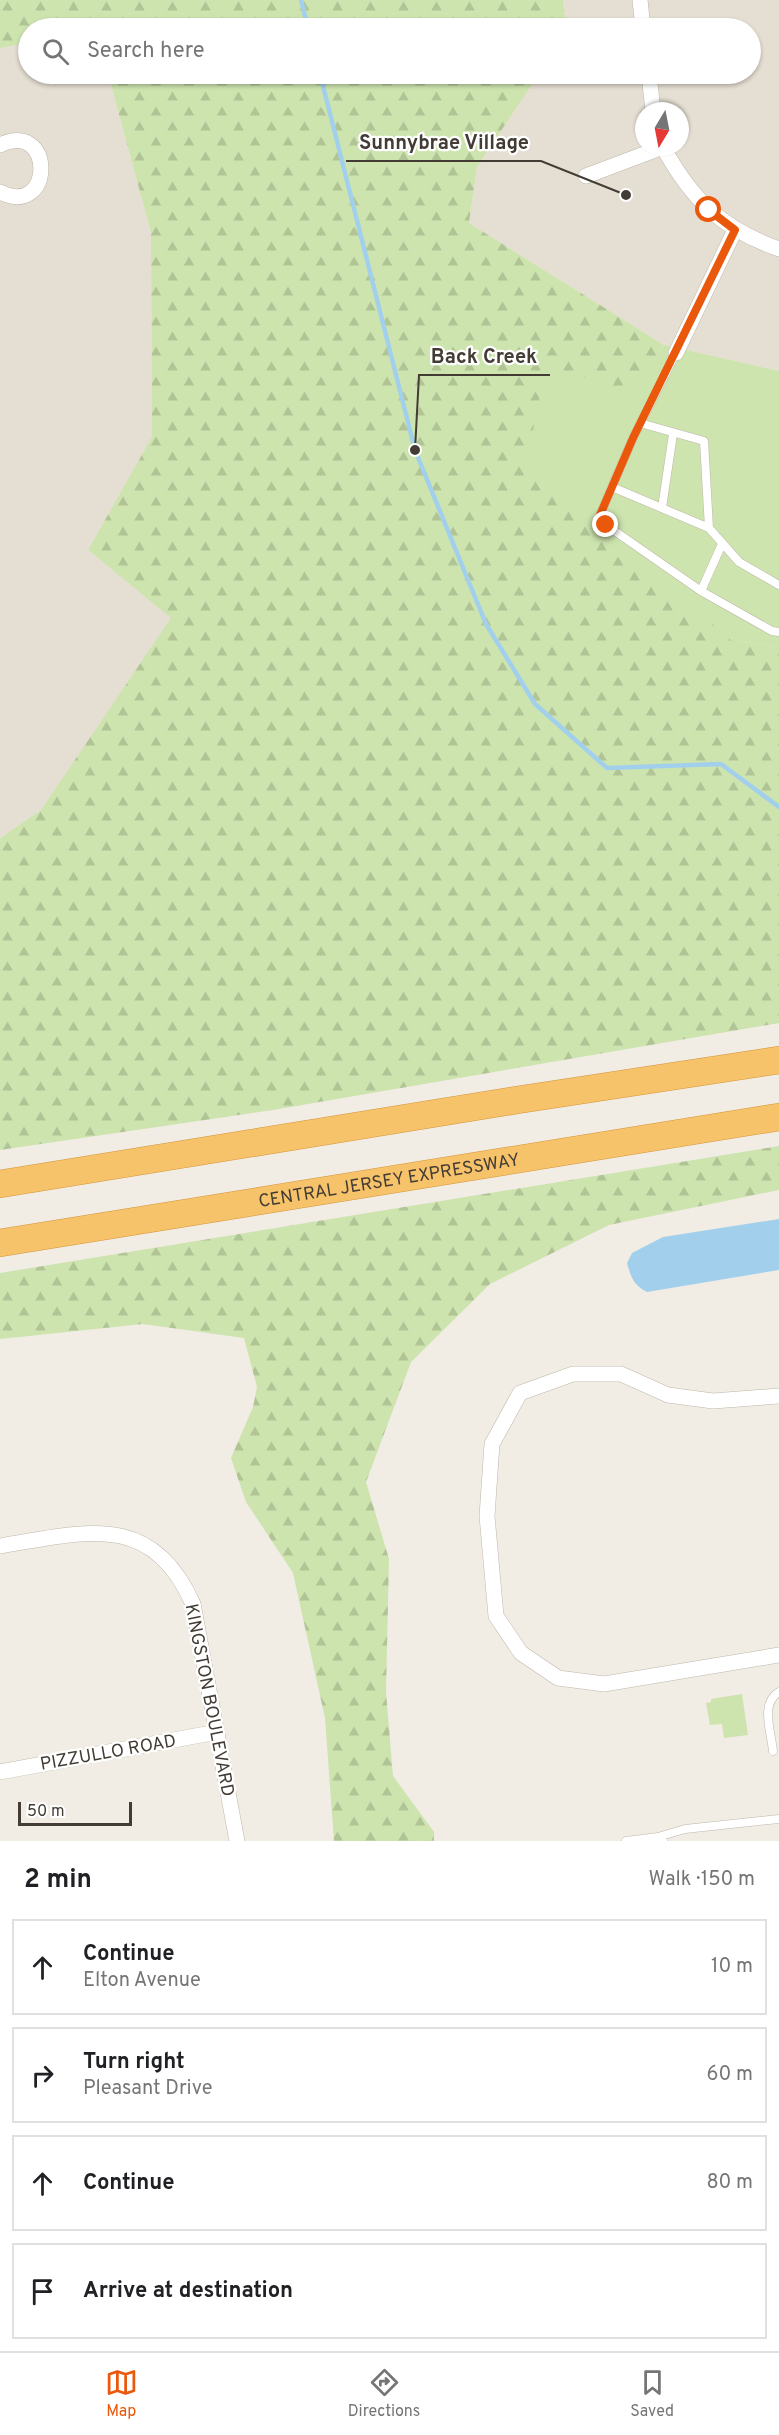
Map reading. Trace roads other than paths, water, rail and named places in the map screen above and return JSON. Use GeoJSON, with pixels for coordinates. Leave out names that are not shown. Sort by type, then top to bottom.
{"type":"FeatureCollection","features":[{"type":"Feature","properties":{"kind":"highway"},"geometry":{"type":"LineString","coordinates":[[0,1184],[779,1060]]}},
{"type":"Feature","properties":{"kind":"highway","name":"CENTRAL JERSEY EXPRESSWAY"},"geometry":{"type":"LineString","coordinates":[[0,1243],[779,1117]]}},
{"type":"Feature","properties":{"kind":"street"},"geometry":{"type":"LineString","coordinates":[[640,0],[642,18]]}},
{"type":"Feature","properties":{"kind":"street"},"geometry":{"type":"LineString","coordinates":[[650,84],[652,102]]}},
{"type":"Feature","properties":{"kind":"street"},"geometry":{"type":"LineString","coordinates":[[0,145],[11,141],[26,143],[39,155],[43,169],[39,182],[31,191],[15,197],[0,192]]}},
{"type":"Feature","properties":{"kind":"street"},"geometry":{"type":"LineString","coordinates":[[586,176],[639,156]]}},
{"type":"Feature","properties":{"kind":"street"},"geometry":{"type":"LineString","coordinates":[[669,156],[690,189],[709,210],[751,239],[779,249]]}},
{"type":"Feature","properties":{"kind":"street"},"geometry":{"type":"LineString","coordinates":[[676,354],[735,230]]}},
{"type":"Feature","properties":{"kind":"street"},"geometry":{"type":"LineString","coordinates":[[779,1396],[712,1401],[668,1395],[621,1374],[573,1374],[520,1393],[492,1444],[487,1516],[496,1616],[521,1653],[558,1678],[604,1684],[779,1655]]}},
{"type":"Feature","properties":{"kind":"street","name":"KINGSTON BOULEVARD"},"geometry":{"type":"LineString","coordinates":[[0,1546],[89,1532],[126,1537],[143,1544],[174,1570],[193,1604],[237,1841]]}},
{"type":"Feature","properties":{"kind":"street","name":"PIZZULLO ROAD"},"geometry":{"type":"LineString","coordinates":[[0,1772],[217,1732]]}},
{"type":"Feature","properties":{"kind":"lane"},"geometry":{"type":"LineString","coordinates":[[676,354],[640,423],[600,515],[606,525],[701,591],[772,631],[779,632]]}},
{"type":"Feature","properties":{"kind":"lane"},"geometry":{"type":"LineString","coordinates":[[640,423],[704,441],[709,528]]}},
{"type":"Feature","properties":{"kind":"lane"},"geometry":{"type":"LineString","coordinates":[[662,508],[673,434]]}},
{"type":"Feature","properties":{"kind":"lane"},"geometry":{"type":"LineString","coordinates":[[612,487],[709,528],[739,562],[779,585]]}},
{"type":"Feature","properties":{"kind":"lane"},"geometry":{"type":"LineString","coordinates":[[701,591],[722,544]]}},
{"type":"Feature","properties":{"kind":"lane"},"geometry":{"type":"LineString","coordinates":[[773,1750],[768,1706],[771,1696],[779,1692]]}},
{"type":"Feature","properties":{"kind":"lane"},"geometry":{"type":"LineString","coordinates":[[626,1841],[660,1839],[685,1829],[779,1819]]}},
{"type":"Feature","properties":{"kind":"water"},"geometry":{"type":"Polygon","coordinates":[[[779,1219],[779,1270],[647,1292],[633,1280],[627,1263],[632,1253],[663,1237],[779,1219]]]}},
{"type":"Feature","properties":{"kind":"waterway"},"geometry":{"type":"LineString","coordinates":[[301,0],[306,18]]}},
{"type":"Feature","properties":{"kind":"waterway"},"geometry":{"type":"LineString","coordinates":[[323,84],[415,450],[486,624],[535,704],[607,768],[721,764],[779,807]]}},
{"type":"Feature","properties":{"kind":"place","name":"Sunnybrae Village"},"geometry":{"type":"Point","coordinates":[626,195]}},
{"type":"Feature","properties":{"kind":"place","name":"Back Creek"},"geometry":{"type":"Point","coordinates":[415,450]}}]}
